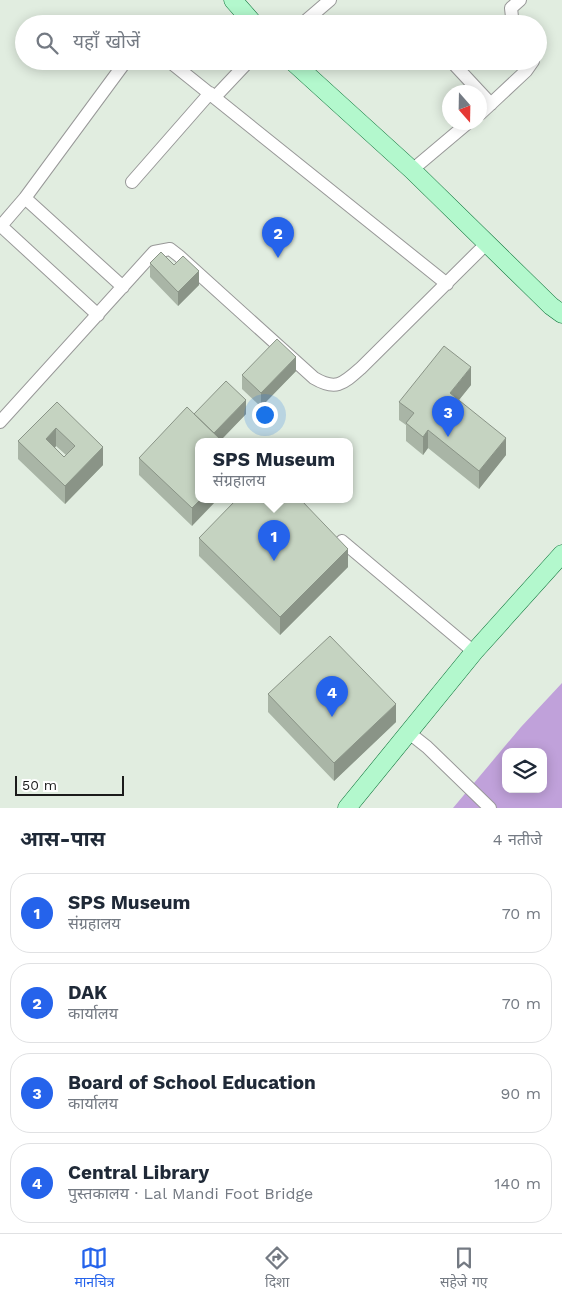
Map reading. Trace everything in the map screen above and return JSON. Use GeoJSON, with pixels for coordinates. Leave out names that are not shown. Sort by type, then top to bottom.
{"type":"FeatureCollection","features":[{"type":"Feature","properties":{"kind":"main road"},"geometry":{"type":"LineString","coordinates":[[233,0],[246,15]]}},
{"type":"Feature","properties":{"kind":"main road"},"geometry":{"type":"LineString","coordinates":[[302,70],[412,170],[551,306],[562,314]]}},
{"type":"Feature","properties":{"kind":"main road"},"geometry":{"type":"LineString","coordinates":[[347,808],[474,652],[562,554]]}},
{"type":"Feature","properties":{"kind":"street"},"geometry":{"type":"LineString","coordinates":[[312,15],[330,0]]}},
{"type":"Feature","properties":{"kind":"street"},"geometry":{"type":"LineString","coordinates":[[512,15],[511,8],[520,0]]}},
{"type":"Feature","properties":{"kind":"street"},"geometry":{"type":"LineString","coordinates":[[98,315],[0,226],[25,198],[119,70]]}},
{"type":"Feature","properties":{"kind":"street"},"geometry":{"type":"LineString","coordinates":[[180,70],[447,284]]}},
{"type":"Feature","properties":{"kind":"street"},"geometry":{"type":"LineString","coordinates":[[132,182],[212,95],[239,70]]}},
{"type":"Feature","properties":{"kind":"street"},"geometry":{"type":"LineString","coordinates":[[459,70],[491,104]]}},
{"type":"Feature","properties":{"kind":"street"},"geometry":{"type":"LineString","coordinates":[[487,108],[527,70]]}},
{"type":"Feature","properties":{"kind":"street"},"geometry":{"type":"LineString","coordinates":[[412,170],[460,130]]}},
{"type":"Feature","properties":{"kind":"street"},"geometry":{"type":"LineString","coordinates":[[25,198],[123,287]]}},
{"type":"Feature","properties":{"kind":"street"},"geometry":{"type":"LineString","coordinates":[[0,422],[154,252],[170,249],[314,378],[331,386],[345,381],[361,368],[487,243]]}},
{"type":"Feature","properties":{"kind":"street"},"geometry":{"type":"LineString","coordinates":[[342,541],[474,652]]}},
{"type":"Feature","properties":{"kind":"street"},"geometry":{"type":"LineString","coordinates":[[408,732],[427,747],[490,808]]}},
{"type":"Feature","properties":{"kind":"shaded area"},"geometry":{"type":"Polygon","coordinates":[[[562,683],[562,808],[453,808],[502,750],[502,793],[547,793],[547,748],[503,748],[562,683]]]}},
{"type":"Feature","properties":{"kind":"building"},"geometry":{"type":"Polygon","coordinates":[[[161,252],[174,265],[183,256],[199,271],[178,292],[150,263],[161,252]]]}},
{"type":"Feature","properties":{"kind":"building"},"geometry":{"type":"Polygon","coordinates":[[[277,339],[296,357],[261,393],[242,375],[277,339]]]}},
{"type":"Feature","properties":{"kind":"building"},"geometry":{"type":"Polygon","coordinates":[[[444,346],[471,367],[450,393],[506,438],[479,471],[428,430],[423,437],[406,423],[414,413],[399,402],[444,346]]]}},
{"type":"Feature","properties":{"kind":"building"},"geometry":{"type":"Polygon","coordinates":[[[226,381],[246,400],[214,433],[194,414],[226,381]]]}},
{"type":"Feature","properties":{"kind":"building"},"geometry":{"type":"Polygon","coordinates":[[[57,402],[103,447],[65,486],[18,441],[57,402]],[[56,428],[46,439],[64,457],[75,446],[56,428]]]}},
{"type":"Feature","properties":{"kind":"building"},"geometry":{"type":"Polygon","coordinates":[[[187,407],[219,438],[195,438],[195,503],[197,503],[192,508],[139,458],[187,407]]]}},
{"type":"Feature","properties":{"kind":"building"},"geometry":{"type":"Polygon","coordinates":[[[233,503],[304,503],[348,549],[280,617],[199,538],[233,503]]]}},
{"type":"Feature","properties":{"kind":"building"},"geometry":{"type":"Polygon","coordinates":[[[330,636],[396,704],[334,763],[268,694],[330,636]]]}},
{"type":"Feature","properties":{"kind":"place","name":"DAK"},"geometry":{"type":"Point","coordinates":[278,258]}},
{"type":"Feature","properties":{"kind":"place","name":"Board of School Education"},"geometry":{"type":"Point","coordinates":[448,437]}},
{"type":"Feature","properties":{"kind":"place","name":"SPS Museum"},"geometry":{"type":"Point","coordinates":[274,561]}},
{"type":"Feature","properties":{"kind":"place","name":"Central Library"},"geometry":{"type":"Point","coordinates":[332,717]}}]}
